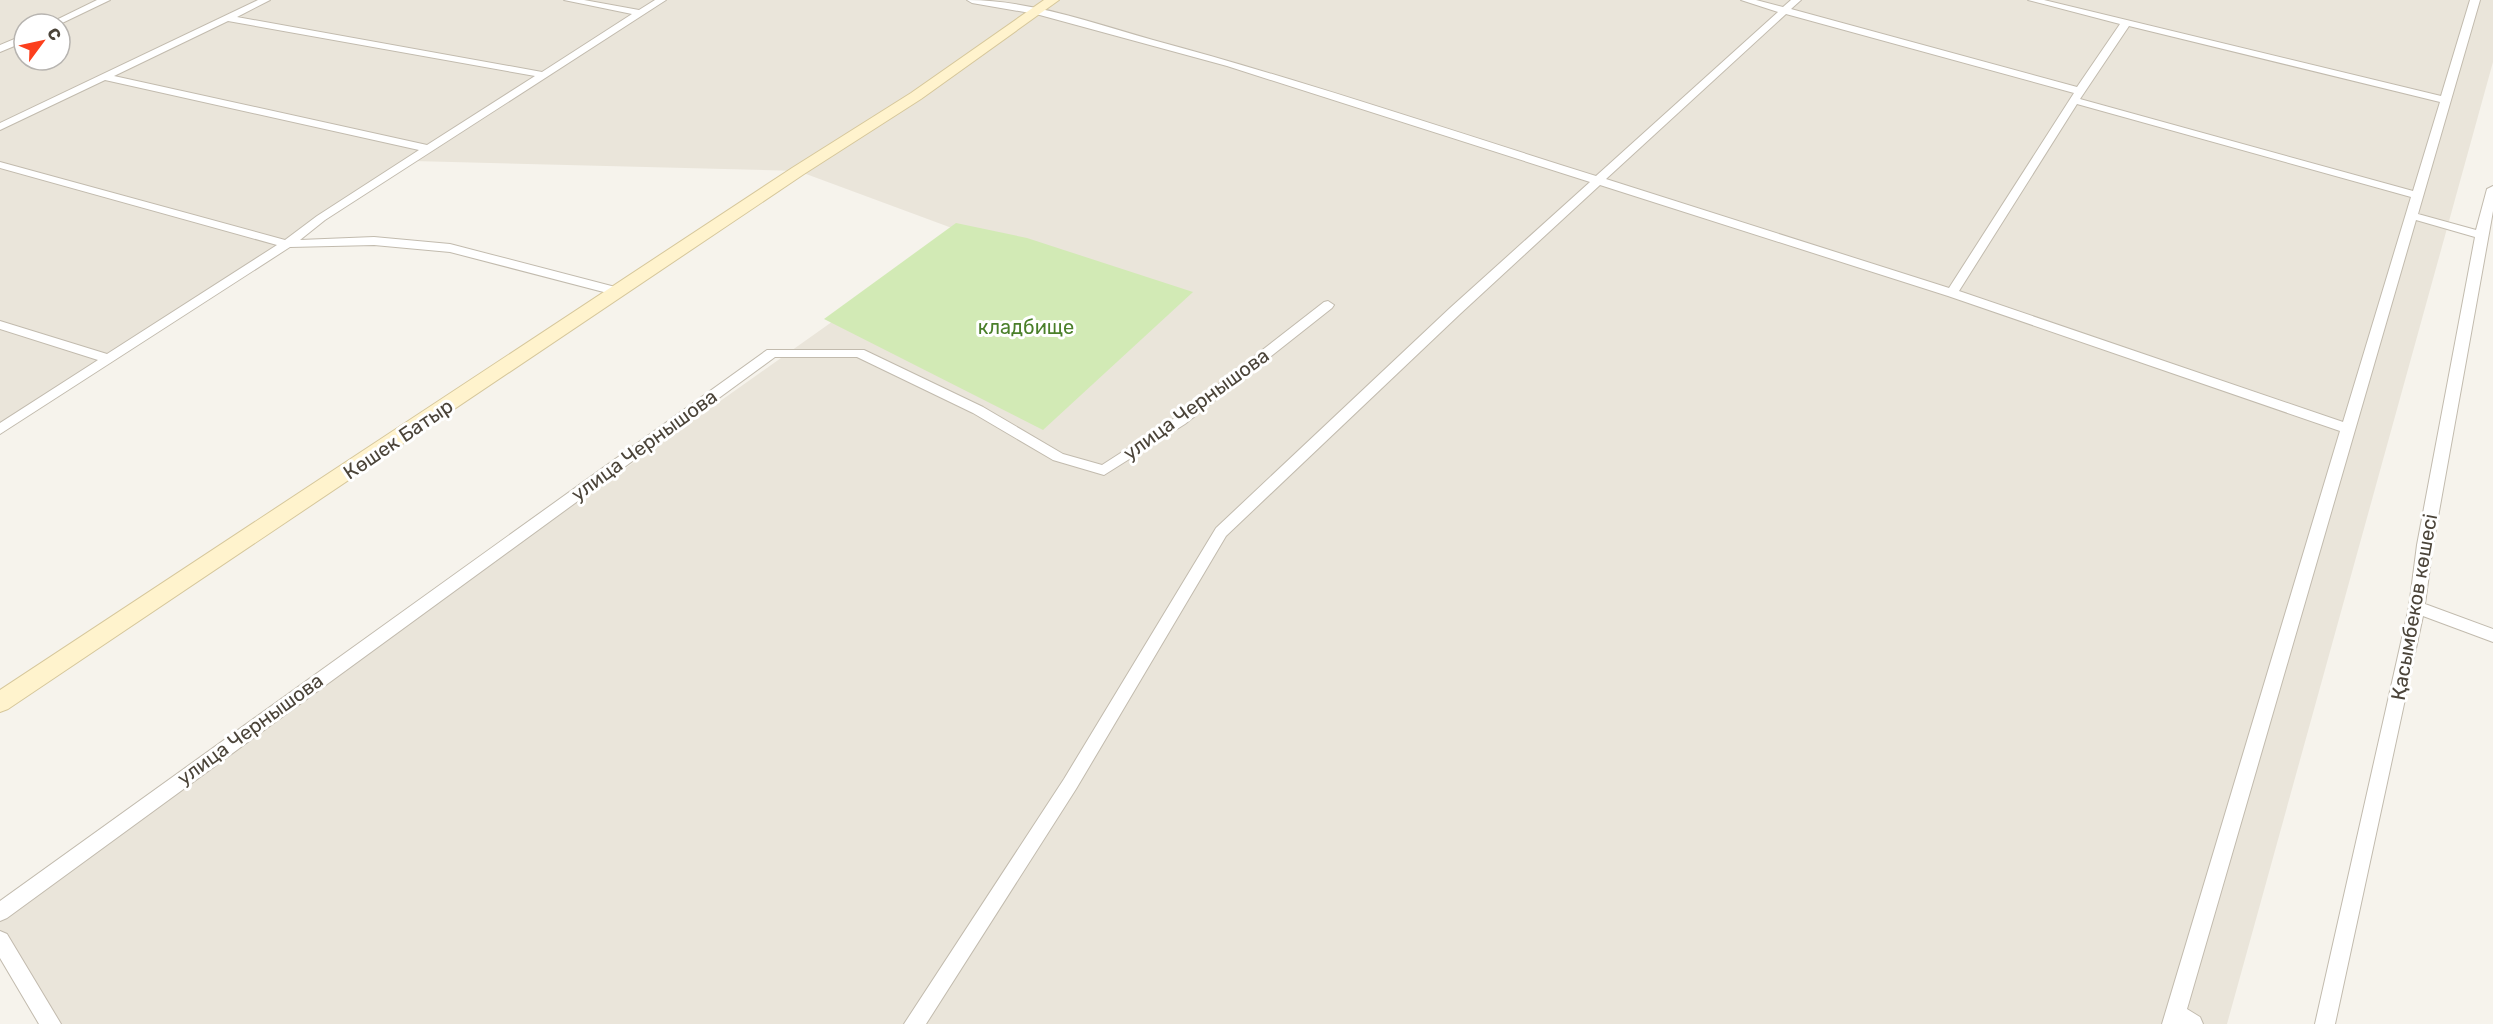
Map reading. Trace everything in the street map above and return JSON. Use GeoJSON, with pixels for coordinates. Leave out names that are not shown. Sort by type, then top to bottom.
{"type":"FeatureCollection","features":[{"type":"Feature","properties":{"kind":"street"},"geometry":{"type":"LineString","coordinates":[[72,15],[105,0]]}},
{"type":"Feature","properties":{"kind":"street"},"geometry":{"type":"LineString","coordinates":[[0,126],[265,0]]}},
{"type":"Feature","properties":{"kind":"street"},"geometry":{"type":"LineString","coordinates":[[569,0],[640,13]]}},
{"type":"Feature","properties":{"kind":"street"},"geometry":{"type":"LineString","coordinates":[[0,429],[287,244],[321,218],[661,0]]}},
{"type":"Feature","properties":{"kind":"street"},"geometry":{"type":"LineString","coordinates":[[972,0],[1037,11],[1231,64],[1952,293],[2349,429]]}},
{"type":"Feature","properties":{"kind":"street","name":"Көшек Батыр"},"geometry":{"type":"LineString","coordinates":[[0,702],[916,96],[1053,0]]}},
{"type":"Feature","properties":{"kind":"street"},"geometry":{"type":"LineString","coordinates":[[1746,0],[2416,195]]}},
{"type":"Feature","properties":{"kind":"street"},"geometry":{"type":"LineString","coordinates":[[914,1024],[1070,784],[1221,532],[1455,311],[1796,0]]}},
{"type":"Feature","properties":{"kind":"street"},"geometry":{"type":"LineString","coordinates":[[2033,0],[2444,100]]}},
{"type":"Feature","properties":{"kind":"street"},"geometry":{"type":"LineString","coordinates":[[2180,1021],[2410,215],[2475,0]]}},
{"type":"Feature","properties":{"kind":"street"},"geometry":{"type":"LineString","coordinates":[[227,18],[544,75]]}},
{"type":"Feature","properties":{"kind":"street"},"geometry":{"type":"LineString","coordinates":[[1952,293],[2126,23]]}},
{"type":"Feature","properties":{"kind":"street"},"geometry":{"type":"LineString","coordinates":[[103,77],[428,149]]}},
{"type":"Feature","properties":{"kind":"street"},"geometry":{"type":"LineString","coordinates":[[0,165],[287,244],[374,241],[450,248],[619,292]]}},
{"type":"Feature","properties":{"kind":"street","name":"Қасымбеков көшесі"},"geometry":{"type":"LineString","coordinates":[[2325,1024],[2417,607],[2425,545],[2493,189]]}},
{"type":"Feature","properties":{"kind":"street"},"geometry":{"type":"LineString","coordinates":[[2410,215],[2486,229]]}},
{"type":"Feature","properties":{"kind":"street","name":"улица Чернышова"},"geometry":{"type":"LineString","coordinates":[[0,912],[772,353],[859,353],[978,410],[1058,457],[1104,470],[1179,421],[1328,305]]}},
{"type":"Feature","properties":{"kind":"street"},"geometry":{"type":"LineString","coordinates":[[0,325],[110,359]]}},
{"type":"Feature","properties":{"kind":"street"},"geometry":{"type":"LineString","coordinates":[[2417,607],[2493,636]]}},
{"type":"Feature","properties":{"kind":"street"},"geometry":{"type":"LineString","coordinates":[[0,940],[51,1024]]}},
{"type":"Feature","properties":{"kind":"shaded area"},"geometry":{"type":"Polygon","coordinates":[[[0,0],[2493,0],[2493,62],[2227,1024],[51,1024],[0,940],[0,912],[960,231],[798,171],[413,161],[0,433],[0,0]]]}},
{"type":"Feature","properties":{"kind":"green space","name":"кладбище"},"geometry":{"type":"Polygon","coordinates":[[[956,223],[1027,238],[1193,292],[1043,430],[824,319],[956,223]]]}}]}
